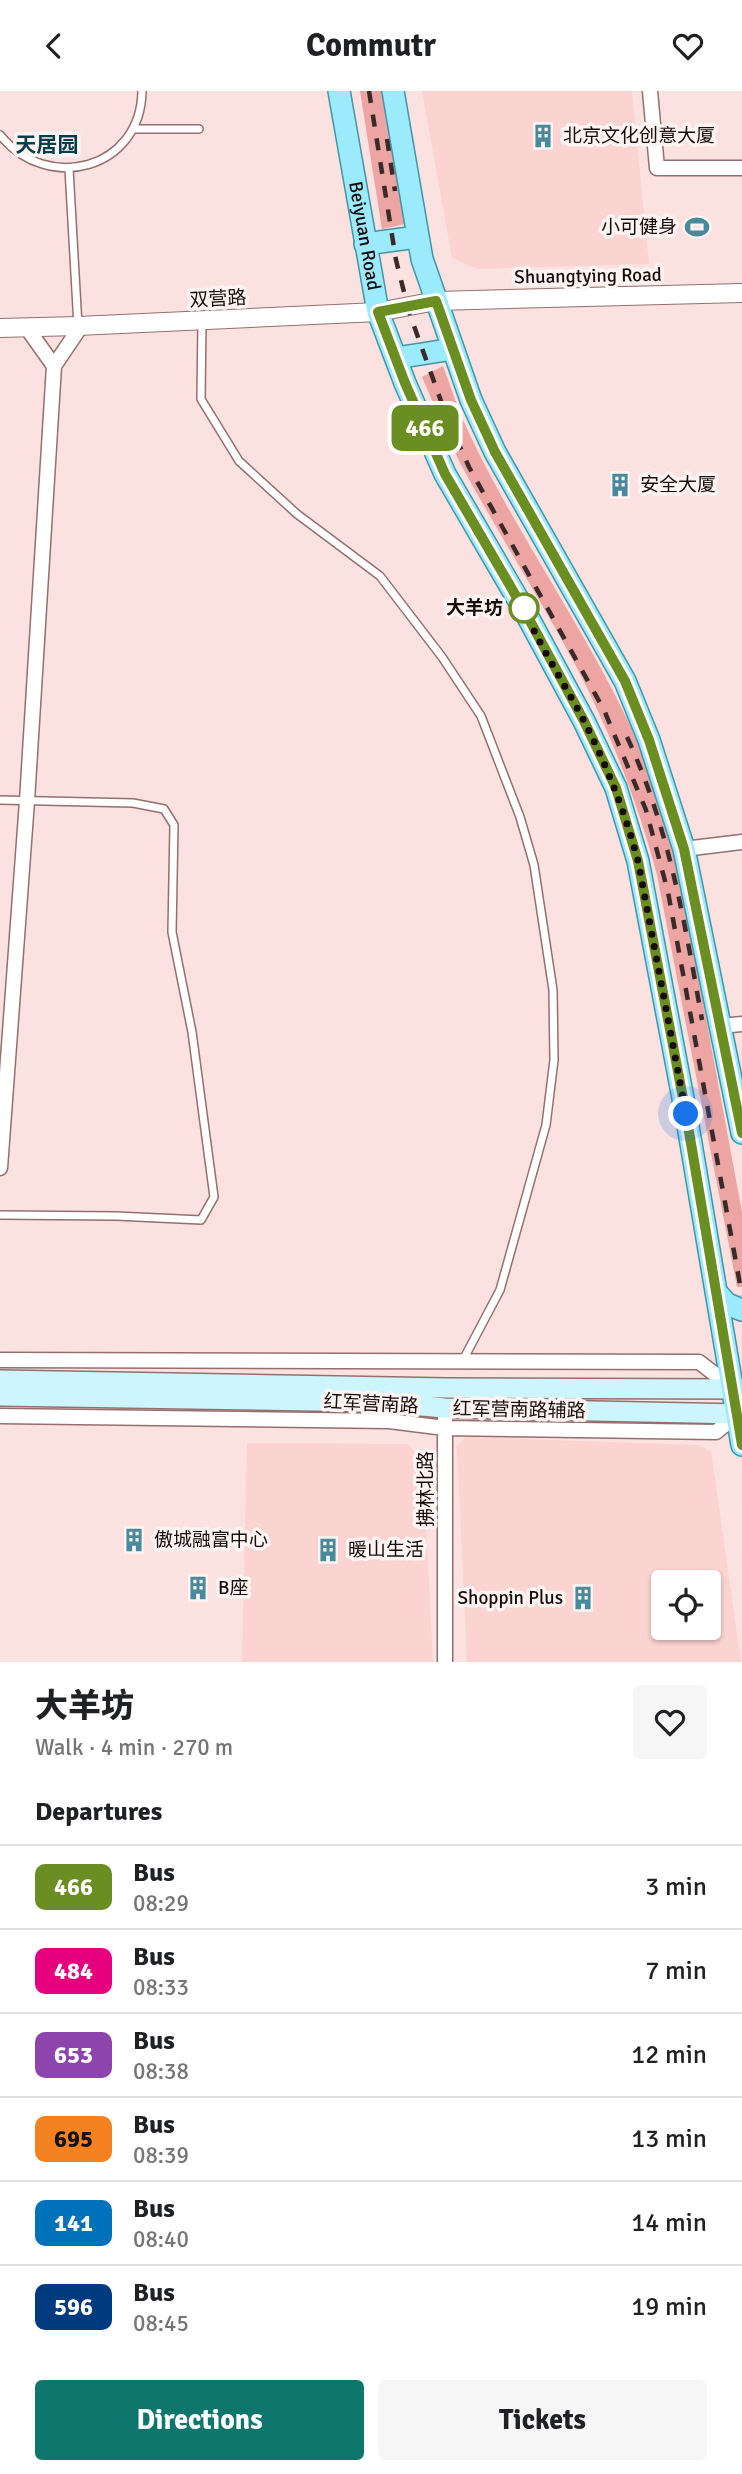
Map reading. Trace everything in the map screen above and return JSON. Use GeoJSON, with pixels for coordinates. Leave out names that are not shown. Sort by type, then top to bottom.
{"type":"FeatureCollection","features":[{"type":"Feature","properties":{"kind":"main road","name":"Beiyuan Road"},"geometry":{"type":"LineString","coordinates":[[339,91],[378,312],[445,474],[523,608],[584,721],[616,788],[638,861],[717,1293],[738,1389],[742,1445]]}},
{"type":"Feature","properties":{"kind":"main road"},"geometry":{"type":"LineString","coordinates":[[393,91],[422,259],[471,400],[495,452],[625,681],[649,740],[684,849],[732,1025],[742,1133]]}},
{"type":"Feature","properties":{"kind":"main road"},"geometry":{"type":"LineString","coordinates":[[365,244],[418,237]]}},
{"type":"Feature","properties":{"kind":"main road"},"geometry":{"type":"LineString","coordinates":[[396,358],[453,349]]}},
{"type":"Feature","properties":{"kind":"main road"},"geometry":{"type":"LineString","coordinates":[[717,1293],[727,1304],[742,1310]]}},
{"type":"Feature","properties":{"kind":"main road","name":"红军营南路"},"geometry":{"type":"LineString","coordinates":[[0,1380],[448,1388],[738,1389]]}},
{"type":"Feature","properties":{"kind":"main road"},"geometry":{"type":"LineString","coordinates":[[676,1388],[681,1400],[676,1412]]}},
{"type":"Feature","properties":{"kind":"main road","name":"红军营南路"},"geometry":{"type":"LineString","coordinates":[[0,1396],[378,1402],[445,1418],[676,1412],[740,1414]]}},
{"type":"Feature","properties":{"kind":"street"},"geometry":{"type":"LineString","coordinates":[[650,91],[657,168],[742,168]]}},
{"type":"Feature","properties":{"kind":"street","name":"Shuangtying Road"},"geometry":{"type":"LineString","coordinates":[[436,301],[742,293]]}},
{"type":"Feature","properties":{"kind":"street","name":"双营路"},"geometry":{"type":"LineString","coordinates":[[0,328],[378,312],[436,301]]}},
{"type":"Feature","properties":{"kind":"street"},"geometry":{"type":"LineString","coordinates":[[0,1168],[27,801],[54,366],[80,326]]}},
{"type":"Feature","properties":{"kind":"street"},"geometry":{"type":"LineString","coordinates":[[27,328],[54,366]]}},
{"type":"Feature","properties":{"kind":"street"},"geometry":{"type":"LineString","coordinates":[[684,849],[742,842]]}},
{"type":"Feature","properties":{"kind":"street"},"geometry":{"type":"LineString","coordinates":[[0,1360],[699,1362],[738,1389]]}},
{"type":"Feature","properties":{"kind":"street","name":"拂林北路"},"geometry":{"type":"LineString","coordinates":[[445,1662],[445,1418],[448,1388],[462,1361]]}},
{"type":"Feature","properties":{"kind":"street","name":"红军营南路辅路"},"geometry":{"type":"LineString","coordinates":[[0,1416],[390,1421],[445,1418],[716,1432],[740,1414]]}},
{"type":"Feature","properties":{"kind":"lane"},"geometry":{"type":"LineString","coordinates":[[0,135],[20,155],[43,166],[69,169],[94,163],[117,149],[133,129],[142,105],[142,91]]}},
{"type":"Feature","properties":{"kind":"lane"},"geometry":{"type":"LineString","coordinates":[[133,129],[200,129]]}},
{"type":"Feature","properties":{"kind":"lane"},"geometry":{"type":"LineString","coordinates":[[69,169],[80,326]]}},
{"type":"Feature","properties":{"kind":"lane"},"geometry":{"type":"LineString","coordinates":[[202,321],[201,399],[239,461],[297,514],[380,576],[442,657],[481,716],[520,817],[534,865],[553,990],[554,1060],[546,1125],[500,1290],[462,1361]]}},
{"type":"Feature","properties":{"kind":"lane"},"geometry":{"type":"LineString","coordinates":[[0,800],[133,803],[164,809],[174,825],[172,932],[192,1033],[214,1197],[201,1220],[0,1215]]}},
{"type":"Feature","properties":{"kind":"shaded area"},"geometry":{"type":"Polygon","coordinates":[[[360,91],[383,91],[405,224],[382,229],[360,91]]]}},
{"type":"Feature","properties":{"kind":"shaded area"},"geometry":{"type":"Polygon","coordinates":[[[422,91],[632,91],[649,264],[477,269],[452,258],[422,91]]]}},
{"type":"Feature","properties":{"kind":"shaded area"},"geometry":{"type":"Polygon","coordinates":[[[443,366],[464,423],[486,468],[628,721],[657,795],[679,873],[742,1212],[742,1287],[737,1287],[657,875],[641,822],[612,744],[577,668],[466,474],[443,426],[422,377],[443,366]]]}},
{"type":"Feature","properties":{"kind":"shaded area"},"geometry":{"type":"Polygon","coordinates":[[[465,1437],[697,1445],[711,1451],[741,1662],[467,1662],[457,1446],[465,1437]]]}},
{"type":"Feature","properties":{"kind":"shaded area"},"geometry":{"type":"Polygon","coordinates":[[[247,1443],[408,1444],[423,1461],[433,1662],[242,1662],[247,1443]]]}},
{"type":"Feature","properties":{"kind":"railway"},"geometry":{"type":"LineString","coordinates":[[369,91],[396,260],[409,312],[446,415],[469,467],[604,710],[646,810],[668,892],[742,1295]]}},
{"type":"Feature","properties":{"kind":"railway"},"geometry":{"type":"LineString","coordinates":[[387,139],[395,191]]}},
{"type":"Feature","properties":{"kind":"railway"},"geometry":{"type":"LineString","coordinates":[[627,737],[642,771],[665,841],[682,912],[702,1020]]}},
{"type":"Feature","properties":{"kind":"bus line","name":"466"},"geometry":{"type":"LineString","coordinates":[[742,1133],[684,849],[649,740],[625,681],[495,452],[471,400],[436,301],[378,312],[405,383],[445,474],[523,608],[584,721],[616,788],[628,825],[638,861],[686,1114],[742,1445]]}},
{"type":"Feature","properties":{"kind":"place","name":"北京文化创意大厦"},"geometry":{"type":"Point","coordinates":[543,136]}},
{"type":"Feature","properties":{"kind":"place","name":"小可健身"},"geometry":{"type":"Point","coordinates":[697,227]}},
{"type":"Feature","properties":{"kind":"place","name":"安全大厦"},"geometry":{"type":"Point","coordinates":[620,485]}},
{"type":"Feature","properties":{"kind":"place","name":"大羊坊"},"geometry":{"type":"Point","coordinates":[524,608]}},
{"type":"Feature","properties":{"kind":"place","name":"傲城融富中心"},"geometry":{"type":"Point","coordinates":[134,1540]}},
{"type":"Feature","properties":{"kind":"place","name":"暖山生活"},"geometry":{"type":"Point","coordinates":[328,1550]}},
{"type":"Feature","properties":{"kind":"place","name":"B座"},"geometry":{"type":"Point","coordinates":[198,1588]}},
{"type":"Feature","properties":{"kind":"place","name":"Shoppin Plus"},"geometry":{"type":"Point","coordinates":[583,1598]}},
{"type":"Feature","properties":{"kind":"district","name":"天居园"},"geometry":{"type":"Point","coordinates":[47,145]}},
{"type":"Feature","properties":{"kind":"route"},"geometry":{"type":"LineString","coordinates":[[524,608],[584,721],[616,788],[628,825],[638,861],[686,1114]]}}]}
